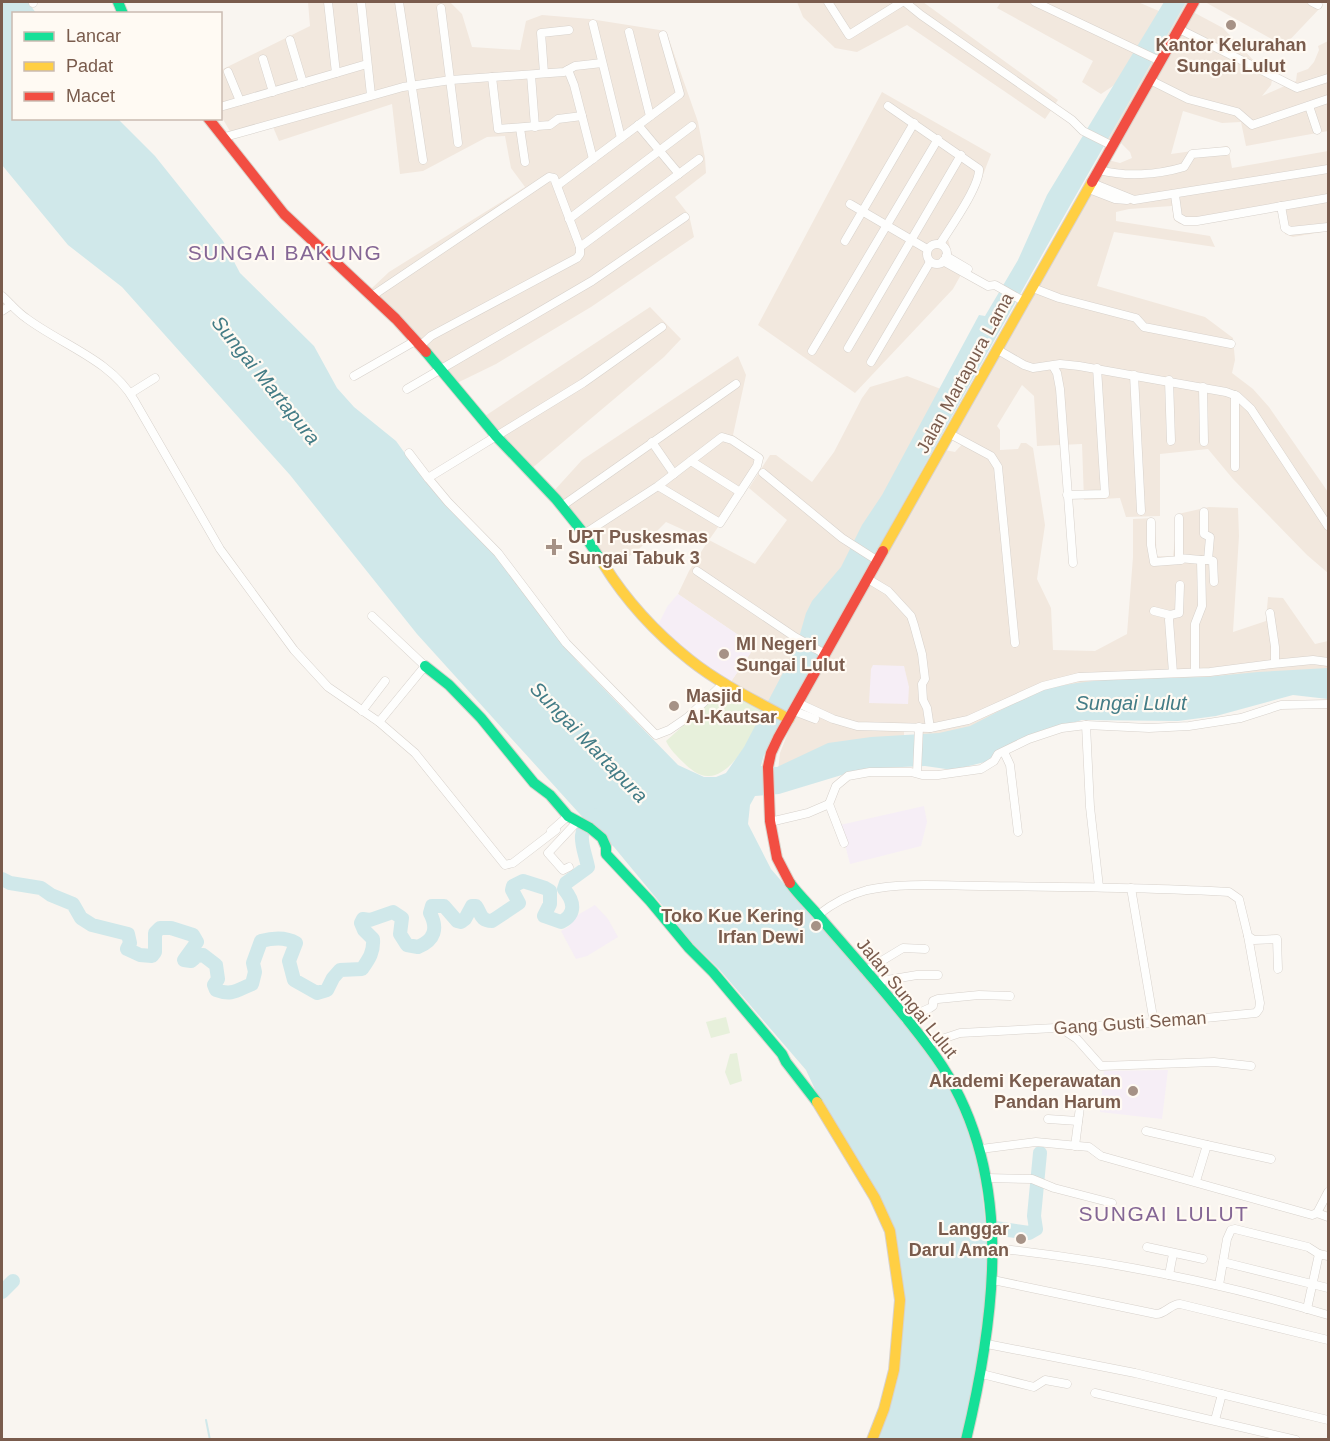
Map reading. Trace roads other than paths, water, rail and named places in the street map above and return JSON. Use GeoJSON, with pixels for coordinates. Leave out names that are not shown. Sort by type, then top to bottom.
{"type":"FeatureCollection","features":[{"type":"Feature","properties":{"kind":"street"},"geometry":{"type":"LineString","coordinates":[[328,2],[336,74]]}},
{"type":"Feature","properties":{"kind":"street"},"geometry":{"type":"LineString","coordinates":[[361,2],[371,95]]}},
{"type":"Feature","properties":{"kind":"street"},"geometry":{"type":"LineString","coordinates":[[399,2],[423,160]]}},
{"type":"Feature","properties":{"kind":"street"},"geometry":{"type":"LineString","coordinates":[[832,3],[849,35],[904,2],[1072,120],[1083,131],[1111,145]]}},
{"type":"Feature","properties":{"kind":"street"},"geometry":{"type":"LineString","coordinates":[[1035,2],[1158,60]]}},
{"type":"Feature","properties":{"kind":"street","name":"Jalan Martapura Lama"},"geometry":{"type":"LineString","coordinates":[[768,763],[772,750],[792,712],[998,350],[1022,300],[1032,288],[1111,145],[1150,80],[1158,60],[1194,2]]}},
{"type":"Feature","properties":{"kind":"street"},"geometry":{"type":"LineString","coordinates":[[441,8],[458,143]]}},
{"type":"Feature","properties":{"kind":"street"},"geometry":{"type":"LineString","coordinates":[[592,24],[621,138]]}},
{"type":"Feature","properties":{"kind":"street"},"geometry":{"type":"LineString","coordinates":[[1179,29],[1295,88],[1300,89],[1329,78]]}},
{"type":"Feature","properties":{"kind":"street"},"geometry":{"type":"LineString","coordinates":[[544,73],[541,33],[569,30]]}},
{"type":"Feature","properties":{"kind":"street"},"geometry":{"type":"LineString","coordinates":[[629,32],[650,116]]}},
{"type":"Feature","properties":{"kind":"street"},"geometry":{"type":"LineString","coordinates":[[558,186],[680,94],[663,35]]}},
{"type":"Feature","properties":{"kind":"street"},"geometry":{"type":"LineString","coordinates":[[290,40],[303,83]]}},
{"type":"Feature","properties":{"kind":"street"},"geometry":{"type":"LineString","coordinates":[[262,59],[273,92]]}},
{"type":"Feature","properties":{"kind":"street"},"geometry":{"type":"LineString","coordinates":[[225,137],[412,85],[492,76],[531,75],[602,63]]}},
{"type":"Feature","properties":{"kind":"street"},"geometry":{"type":"LineString","coordinates":[[222,106],[367,64]]}},
{"type":"Feature","properties":{"kind":"street"},"geometry":{"type":"LineString","coordinates":[[567,70],[574,85],[593,159]]}},
{"type":"Feature","properties":{"kind":"street"},"geometry":{"type":"LineString","coordinates":[[228,72],[240,101]]}},
{"type":"Feature","properties":{"kind":"street"},"geometry":{"type":"LineString","coordinates":[[531,75],[535,127]]}},
{"type":"Feature","properties":{"kind":"street"},"geometry":{"type":"LineString","coordinates":[[492,76],[498,129],[550,125],[558,119],[582,116]]}},
{"type":"Feature","properties":{"kind":"street"},"geometry":{"type":"LineString","coordinates":[[1150,80],[1188,99],[1237,112],[1252,125],[1329,99]]}},
{"type":"Feature","properties":{"kind":"street"},"geometry":{"type":"LineString","coordinates":[[888,106],[979,169],[980,175],[973,189],[940,244]]}},
{"type":"Feature","properties":{"kind":"street"},"geometry":{"type":"LineString","coordinates":[[1309,106],[1317,130]]}},
{"type":"Feature","properties":{"kind":"street"},"geometry":{"type":"LineString","coordinates":[[210,120],[288,219],[372,296],[418,343],[496,436],[562,506],[584,534],[620,590],[662,636],[691,661],[724,683],[763,704],[815,719]]}},
{"type":"Feature","properties":{"kind":"street"},"geometry":{"type":"LineString","coordinates":[[845,241],[914,123]]}},
{"type":"Feature","properties":{"kind":"street"},"geometry":{"type":"LineString","coordinates":[[639,125],[679,174]]}},
{"type":"Feature","properties":{"kind":"street"},"geometry":{"type":"LineString","coordinates":[[569,219],[692,126]]}},
{"type":"Feature","properties":{"kind":"street"},"geometry":{"type":"LineString","coordinates":[[520,128],[525,162]]}},
{"type":"Feature","properties":{"kind":"street"},"geometry":{"type":"LineString","coordinates":[[812,351],[938,139]]}},
{"type":"Feature","properties":{"kind":"street"},"geometry":{"type":"LineString","coordinates":[[1099,170],[1122,175],[1157,172],[1184,167],[1192,154],[1226,150]]}},
{"type":"Feature","properties":{"kind":"street"},"geometry":{"type":"LineString","coordinates":[[848,348],[961,155]]}},
{"type":"Feature","properties":{"kind":"street"},"geometry":{"type":"LineString","coordinates":[[580,247],[699,159]]}},
{"type":"Feature","properties":{"kind":"street"},"geometry":{"type":"LineString","coordinates":[[1090,186],[1134,200],[1329,169]]}},
{"type":"Feature","properties":{"kind":"street"},"geometry":{"type":"LineString","coordinates":[[354,376],[577,258],[580,254],[580,247],[554,178],[549,177],[372,296]]}},
{"type":"Feature","properties":{"kind":"street"},"geometry":{"type":"LineString","coordinates":[[1175,195],[1178,217],[1185,221],[1197,221],[1329,198]]}},
{"type":"Feature","properties":{"kind":"street"},"geometry":{"type":"LineString","coordinates":[[850,204],[927,249]]}},
{"type":"Feature","properties":{"kind":"street"},"geometry":{"type":"LineString","coordinates":[[1281,206],[1285,228],[1290,231],[1329,227]]}},
{"type":"Feature","properties":{"kind":"street"},"geometry":{"type":"LineString","coordinates":[[406,389],[592,281],[685,217]]}},
{"type":"Feature","properties":{"kind":"street"},"geometry":{"type":"LineString","coordinates":[[932,244],[940,244],[946,250],[945,259],[936,264],[930,262],[927,249],[932,244]]}},
{"type":"Feature","properties":{"kind":"street"},"geometry":{"type":"LineString","coordinates":[[945,259],[1022,300]]}},
{"type":"Feature","properties":{"kind":"street"},"geometry":{"type":"LineString","coordinates":[[871,362],[930,262]]}},
{"type":"Feature","properties":{"kind":"street"},"geometry":{"type":"LineString","coordinates":[[1032,288],[1059,298],[1136,318],[1144,327],[1231,344]]}},
{"type":"Feature","properties":{"kind":"street"},"geometry":{"type":"LineString","coordinates":[[2,296],[25,317],[108,370],[121,381],[233,569],[318,678],[344,700],[379,723],[423,761],[505,864],[513,863],[553,832],[549,832],[579,822]]}},
{"type":"Feature","properties":{"kind":"street"},"geometry":{"type":"LineString","coordinates":[[2,311],[11,305]]}},
{"type":"Feature","properties":{"kind":"street"},"geometry":{"type":"LineString","coordinates":[[428,478],[583,383],[662,327]]}},
{"type":"Feature","properties":{"kind":"street"},"geometry":{"type":"LineString","coordinates":[[998,350],[1033,368],[1060,364],[1097,368],[1168,380],[1234,395],[1251,409],[1329,526]]}},
{"type":"Feature","properties":{"kind":"street"},"geometry":{"type":"LineString","coordinates":[[1053,366],[1060,389],[1072,563]]}},
{"type":"Feature","properties":{"kind":"street"},"geometry":{"type":"LineString","coordinates":[[1067,495],[1105,494],[1097,368]]}},
{"type":"Feature","properties":{"kind":"street"},"geometry":{"type":"LineString","coordinates":[[1134,375],[1141,511]]}},
{"type":"Feature","properties":{"kind":"street"},"geometry":{"type":"LineString","coordinates":[[130,393],[155,378]]}},
{"type":"Feature","properties":{"kind":"street"},"geometry":{"type":"LineString","coordinates":[[1168,380],[1171,441]]}},
{"type":"Feature","properties":{"kind":"street"},"geometry":{"type":"LineString","coordinates":[[562,506],[736,384]]}},
{"type":"Feature","properties":{"kind":"street"},"geometry":{"type":"LineString","coordinates":[[1203,387],[1204,442]]}},
{"type":"Feature","properties":{"kind":"street"},"geometry":{"type":"LineString","coordinates":[[1234,395],[1235,467]]}},
{"type":"Feature","properties":{"kind":"street"},"geometry":{"type":"LineString","coordinates":[[950,434],[991,456],[998,467],[1015,643]]}},
{"type":"Feature","properties":{"kind":"street"},"geometry":{"type":"LineString","coordinates":[[584,534],[658,486],[722,436],[759,458],[759,462],[720,523],[658,486]]}},
{"type":"Feature","properties":{"kind":"street"},"geometry":{"type":"LineString","coordinates":[[652,442],[674,474]]}},
{"type":"Feature","properties":{"kind":"street"},"geometry":{"type":"LineString","coordinates":[[409,453],[448,502],[498,552],[566,643],[656,735],[669,730],[690,715]]}},
{"type":"Feature","properties":{"kind":"street"},"geometry":{"type":"LineString","coordinates":[[692,461],[740,492]]}},
{"type":"Feature","properties":{"kind":"street"},"geometry":{"type":"LineString","coordinates":[[763,474],[850,543],[877,561]]}},
{"type":"Feature","properties":{"kind":"street"},"geometry":{"type":"LineString","coordinates":[[1195,672],[1195,624],[1202,606],[1204,560],[1210,537],[1203,534],[1204,512]]}},
{"type":"Feature","properties":{"kind":"street"},"geometry":{"type":"LineString","coordinates":[[1179,518],[1179,558],[1181,560]]}},
{"type":"Feature","properties":{"kind":"street"},"geometry":{"type":"LineString","coordinates":[[1151,522],[1154,562],[1213,561],[1214,582]]}},
{"type":"Feature","properties":{"kind":"street"},"geometry":{"type":"LineString","coordinates":[[697,571],[824,654]]}},
{"type":"Feature","properties":{"kind":"street"},"geometry":{"type":"LineString","coordinates":[[868,579],[888,591],[911,615],[915,624],[925,679],[922,684],[923,700],[927,708],[930,728]]}},
{"type":"Feature","properties":{"kind":"street"},"geometry":{"type":"LineString","coordinates":[[1156,608],[1169,615],[1179,613],[1180,585]]}},
{"type":"Feature","properties":{"kind":"street"},"geometry":{"type":"LineString","coordinates":[[1270,613],[1275,663]]}},
{"type":"Feature","properties":{"kind":"street"},"geometry":{"type":"LineString","coordinates":[[372,615],[425,666],[449,685],[481,718],[534,783],[579,822],[602,838],[606,854],[650,901],[688,948],[713,972],[742,1009],[782,1053],[786,1062],[816,1100],[875,1198],[890,1231],[900,1300],[894,1370],[884,1409],[872,1440]]}},
{"type":"Feature","properties":{"kind":"street"},"geometry":{"type":"LineString","coordinates":[[1169,615],[1173,673]]}},
{"type":"Feature","properties":{"kind":"street"},"geometry":{"type":"LineString","coordinates":[[792,712],[857,726],[930,728],[968,720],[1043,686],[1068,679],[1093,675],[1210,672],[1313,660],[1329,662]]}},
{"type":"Feature","properties":{"kind":"street"},"geometry":{"type":"LineString","coordinates":[[379,723],[425,666]]}},
{"type":"Feature","properties":{"kind":"street"},"geometry":{"type":"LineString","coordinates":[[362,711],[385,681]]}},
{"type":"Feature","properties":{"kind":"street"},"geometry":{"type":"LineString","coordinates":[[670,733],[724,683]]}},
{"type":"Feature","properties":{"kind":"street"},"geometry":{"type":"LineString","coordinates":[[770,822],[808,813],[828,804],[836,786],[848,776],[870,772],[917,771],[922,775],[938,775],[981,769],[994,761],[998,754],[1029,739],[1062,728],[1086,725],[1149,728],[1189,726],[1241,717],[1281,705],[1329,704]]}},
{"type":"Feature","properties":{"kind":"street"},"geometry":{"type":"LineString","coordinates":[[1086,725],[1090,807],[1099,887]]}},
{"type":"Feature","properties":{"kind":"street"},"geometry":{"type":"LineString","coordinates":[[917,771],[919,729]]}},
{"type":"Feature","properties":{"kind":"street"},"geometry":{"type":"LineString","coordinates":[[1004,752],[1010,765],[1018,832]]}},
{"type":"Feature","properties":{"kind":"street","name":"Jalan Sungai Lulut"},"geometry":{"type":"LineString","coordinates":[[768,763],[770,822],[776,853],[784,873],[798,894],[927,1044],[953,1083],[981,1149],[992,1221],[993,1280],[982,1374],[966,1440]]}},
{"type":"Feature","properties":{"kind":"street"},"geometry":{"type":"LineString","coordinates":[[828,804],[844,843]]}},
{"type":"Feature","properties":{"kind":"street"},"geometry":{"type":"LineString","coordinates":[[569,867],[564,870],[560,868],[548,853],[579,822]]}},
{"type":"Feature","properties":{"kind":"street"},"geometry":{"type":"LineString","coordinates":[[818,915],[838,900],[867,890],[919,886],[1099,887],[1233,893],[1239,899],[1248,936],[1254,940],[1277,939],[1278,969]]}},
{"type":"Feature","properties":{"kind":"street"},"geometry":{"type":"LineString","coordinates":[[1131,888],[1154,1023]]}},
{"type":"Feature","properties":{"kind":"street","name":"Gang Gusti Seman"},"geometry":{"type":"LineString","coordinates":[[927,1044],[960,1033],[1154,1023],[1258,1012],[1260,1003],[1248,936]]}},
{"type":"Feature","properties":{"kind":"street"},"geometry":{"type":"LineString","coordinates":[[865,971],[903,948],[925,949]]}},
{"type":"Feature","properties":{"kind":"street"},"geometry":{"type":"LineString","coordinates":[[875,982],[917,975],[938,975]]}},
{"type":"Feature","properties":{"kind":"street"},"geometry":{"type":"LineString","coordinates":[[905,1019],[930,1008],[933,1006],[933,1001],[938,999],[979,995],[1010,996]]}},
{"type":"Feature","properties":{"kind":"street"},"geometry":{"type":"LineString","coordinates":[[1062,1029],[1077,1039],[1101,1066],[1158,1066],[1214,1062],[1251,1066]]}},
{"type":"Feature","properties":{"kind":"street"},"geometry":{"type":"LineString","coordinates":[[1075,1146],[1080,1107]]}},
{"type":"Feature","properties":{"kind":"street"},"geometry":{"type":"LineString","coordinates":[[1048,1119],[1078,1121]]}},
{"type":"Feature","properties":{"kind":"street"},"geometry":{"type":"LineString","coordinates":[[1146,1131],[1271,1159]]}},
{"type":"Feature","properties":{"kind":"street"},"geometry":{"type":"LineString","coordinates":[[981,1149],[1023,1142],[1089,1147],[1101,1156],[1312,1215],[1317,1213],[1329,1217]]}},
{"type":"Feature","properties":{"kind":"street"},"geometry":{"type":"LineString","coordinates":[[1196,1181],[1206,1145]]}},
{"type":"Feature","properties":{"kind":"street"},"geometry":{"type":"LineString","coordinates":[[987,1178],[1036,1180],[1054,1188],[1112,1203]]}},
{"type":"Feature","properties":{"kind":"street"},"geometry":{"type":"LineString","coordinates":[[1317,1213],[1329,1192]]}},
{"type":"Feature","properties":{"kind":"street"},"geometry":{"type":"LineString","coordinates":[[1219,1285],[1229,1234],[1235,1229],[1308,1247],[1319,1254],[1329,1256]]}},
{"type":"Feature","properties":{"kind":"street"},"geometry":{"type":"LineString","coordinates":[[1147,1247],[1203,1259]]}},
{"type":"Feature","properties":{"kind":"street"},"geometry":{"type":"LineString","coordinates":[[993,1248],[1050,1254],[1169,1275],[1219,1285],[1329,1315]]}},
{"type":"Feature","properties":{"kind":"street"},"geometry":{"type":"LineString","coordinates":[[1169,1275],[1173,1254]]}},
{"type":"Feature","properties":{"kind":"street"},"geometry":{"type":"LineString","coordinates":[[1307,1309],[1319,1254]]}},
{"type":"Feature","properties":{"kind":"street"},"geometry":{"type":"LineString","coordinates":[[1223,1262],[1329,1288]]}},
{"type":"Feature","properties":{"kind":"street"},"geometry":{"type":"LineString","coordinates":[[993,1280],[1156,1314],[1161,1314],[1175,1304],[1180,1304],[1329,1340]]}},
{"type":"Feature","properties":{"kind":"street"},"geometry":{"type":"LineString","coordinates":[[987,1344],[1135,1373],[1329,1420]]}},
{"type":"Feature","properties":{"kind":"street"},"geometry":{"type":"LineString","coordinates":[[982,1374],[1034,1387],[1045,1380],[1068,1384]]}},
{"type":"Feature","properties":{"kind":"street"},"geometry":{"type":"LineString","coordinates":[[1095,1393],[1296,1440]]}},
{"type":"Feature","properties":{"kind":"street"},"geometry":{"type":"LineString","coordinates":[[1215,1420],[1222,1394]]}},
{"type":"Feature","properties":{"kind":"water"},"geometry":{"type":"Polygon","coordinates":[[[2,2],[28,2],[35,12],[12,12],[12,120],[119,120],[155,156],[223,241],[240,273],[314,346],[337,388],[354,407],[396,441],[420,474],[495,553],[577,661],[678,765],[704,777],[716,777],[726,773],[744,747],[796,648],[806,613],[812,601],[841,567],[979,315],[985,316],[1018,260],[1047,195],[1164,2],[1186,2],[793,701],[764,755],[761,766],[777,767],[828,743],[871,737],[939,733],[970,726],[1042,689],[1110,679],[1206,677],[1328,668],[1328,699],[1293,695],[1216,716],[1178,721],[1082,720],[1029,736],[998,750],[989,761],[953,770],[925,766],[879,768],[845,774],[779,794],[755,796],[750,805],[748,824],[771,869],[922,1043],[959,1105],[979,1165],[987,1237],[988,1319],[963,1439],[874,1439],[882,1419],[902,1302],[892,1234],[827,1115],[806,1070],[719,969],[674,925],[666,910],[614,847],[587,822],[417,634],[290,475],[122,287],[68,245],[2,165],[2,2]]]}},
{"type":"Feature","properties":{"kind":"waterway"},"geometry":{"type":"LineString","coordinates":[[2,879],[10,883],[41,888],[73,904],[81,918],[92,925],[128,934],[130,943],[127,949],[140,955],[152,956],[155,952],[155,933],[160,928],[171,928],[193,935],[197,942],[184,960],[191,961],[203,955],[216,965],[218,979],[214,985],[216,990],[222,992],[234,992],[252,984],[255,972],[253,963],[261,941],[270,939],[292,941],[296,943],[289,961],[294,980],[317,993],[327,990],[340,970],[362,969],[367,962],[372,952],[373,939],[364,930],[361,923],[363,919],[370,920],[393,912],[402,918],[400,934],[407,945],[418,947],[428,941],[433,933],[434,924],[430,913],[432,906],[444,906],[457,921],[461,922],[472,906],[476,906],[483,918],[492,921],[519,903],[512,890],[513,886],[523,881],[550,891],[550,904],[544,916],[561,922],[566,919],[572,911],[572,903],[564,889],[566,883],[588,867],[582,834],[593,815]]}},
{"type":"Feature","properties":{"kind":"waterway"},"geometry":{"type":"LineString","coordinates":[[982,1226],[1029,1233],[1036,1229],[1034,1216],[1040,1153]]}},
{"type":"Feature","properties":{"kind":"waterway"},"geometry":{"type":"LineString","coordinates":[[2,1292],[13,1281]]}},
{"type":"Feature","properties":{"kind":"waterway"},"geometry":{"type":"LineString","coordinates":[[206,1420],[210,1440]]}},
{"type":"Feature","properties":{"kind":"place","name":"Kantor Kelurahan Sungai Lulut"},"geometry":{"type":"Point","coordinates":[1231,25]}},
{"type":"Feature","properties":{"kind":"place","name":"UPT Puskesmas Sungai Tabuk 3"},"geometry":{"type":"Point","coordinates":[554,547]}},
{"type":"Feature","properties":{"kind":"place","name":"MI Negeri Sungai Lulut"},"geometry":{"type":"Point","coordinates":[724,654]}},
{"type":"Feature","properties":{"kind":"place","name":"Masjid Al-Kautsar"},"geometry":{"type":"Point","coordinates":[674,706]}},
{"type":"Feature","properties":{"kind":"place","name":"Toko Kue Kering Irfan Dewi"},"geometry":{"type":"Point","coordinates":[816,926]}},
{"type":"Feature","properties":{"kind":"place","name":"Akademi Keperawatan Pandan Harum"},"geometry":{"type":"Point","coordinates":[1133,1091]}},
{"type":"Feature","properties":{"kind":"place","name":"Langgar Darul Aman"},"geometry":{"type":"Point","coordinates":[1021,1239]}},
{"type":"Feature","properties":{"kind":"district","name":"SUNGAI BAKUNG"},"geometry":{"type":"Point","coordinates":[285,253]}},
{"type":"Feature","properties":{"kind":"district","name":"SUNGAI LULUT"},"geometry":{"type":"Point","coordinates":[1164,1214]}},
{"type":"Feature","properties":{"kind":"water label","name":"Sungai Martapura"},"geometry":{"type":"Point","coordinates":[266,380]}},
{"type":"Feature","properties":{"kind":"water label","name":"Sungai Lulut"},"geometry":{"type":"Point","coordinates":[1131,703]}},
{"type":"Feature","properties":{"kind":"water label","name":"Sungai Martapura"},"geometry":{"type":"Point","coordinates":[589,742]}}]}
